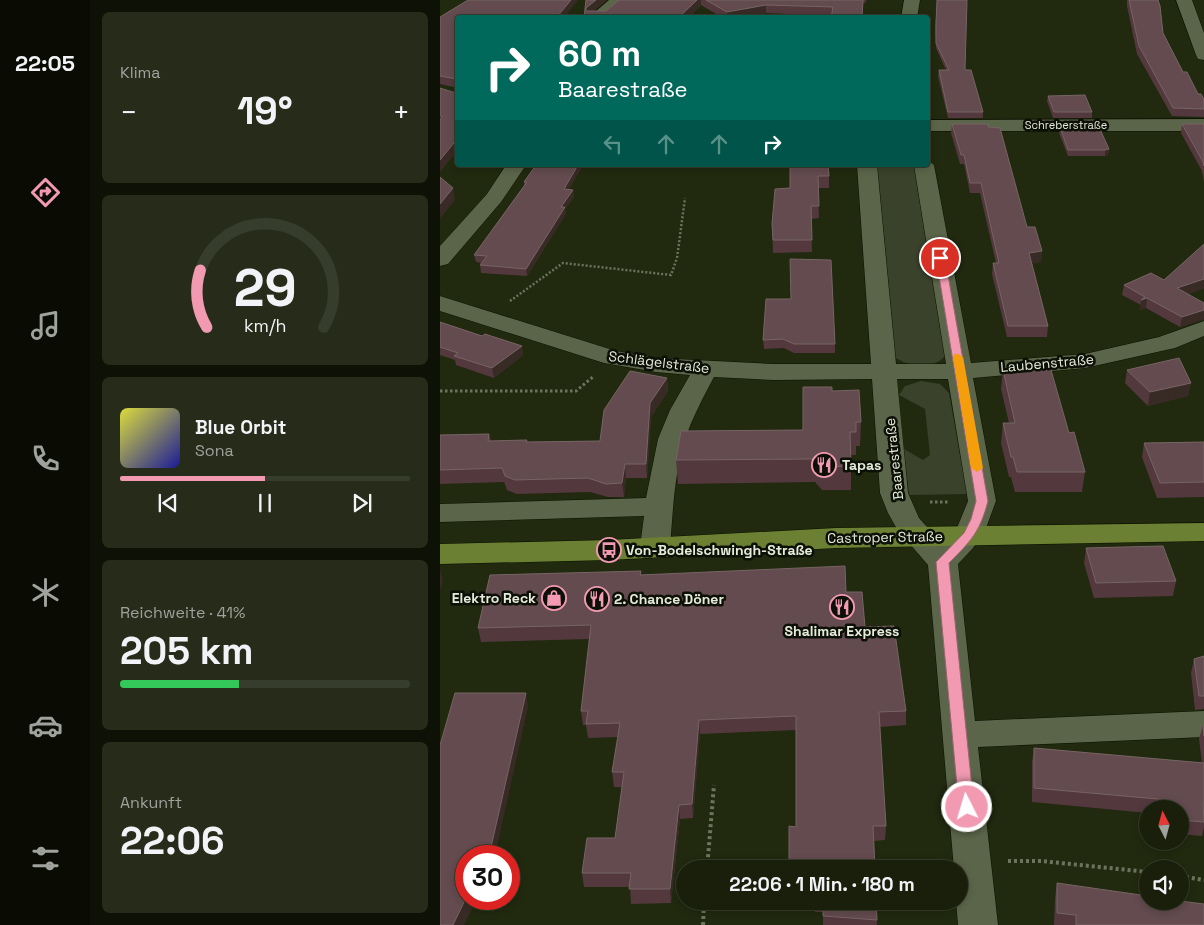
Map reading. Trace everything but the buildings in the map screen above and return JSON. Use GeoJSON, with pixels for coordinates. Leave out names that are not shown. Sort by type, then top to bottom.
{"type":"FeatureCollection","features":[{"type":"Feature","properties":{"kind":"main road","name":"Castroper Straße"},"geometry":{"type":"LineString","coordinates":[[440,554],[655,547],[836,538],[1204,532]]}},
{"type":"Feature","properties":{"kind":"street"},"geometry":{"type":"LineString","coordinates":[[599,15],[619,0]]}},
{"type":"Feature","properties":{"kind":"street"},"geometry":{"type":"LineString","coordinates":[[910,15],[912,0]]}},
{"type":"Feature","properties":{"kind":"street"},"geometry":{"type":"LineString","coordinates":[[1184,0],[1204,55]]}},
{"type":"Feature","properties":{"kind":"street","name":"Schreberstraße"},"geometry":{"type":"LineString","coordinates":[[930,126],[1204,124]]}},
{"type":"Feature","properties":{"kind":"street"},"geometry":{"type":"LineString","coordinates":[[440,259],[494,198],[515,167]]}},
{"type":"Feature","properties":{"kind":"street","name":"Baarestraße"},"geometry":{"type":"LineString","coordinates":[[867,167],[897,503],[905,521],[916,536],[943,562]]}},
{"type":"Feature","properties":{"kind":"street"},"geometry":{"type":"LineString","coordinates":[[924,167],[982,501],[977,519],[969,535],[943,562],[978,925]]}},
{"type":"Feature","properties":{"kind":"street","name":"Schlägelstraße"},"geometry":{"type":"LineString","coordinates":[[440,303],[485,319],[613,358],[656,365],[705,369],[886,372]]}},
{"type":"Feature","properties":{"kind":"street","name":"Laubenstraße"},"geometry":{"type":"LineString","coordinates":[[886,372],[961,371],[1085,361],[1166,342],[1204,328]]}},
{"type":"Feature","properties":{"kind":"street"},"geometry":{"type":"LineString","coordinates":[[655,547],[665,462],[677,424],[705,369]]}},
{"type":"Feature","properties":{"kind":"street"},"geometry":{"type":"LineString","coordinates":[[440,513],[660,507]]}},
{"type":"Feature","properties":{"kind":"street"},"geometry":{"type":"LineString","coordinates":[[960,735],[1204,724]]}},
{"type":"Feature","properties":{"kind":"path"},"geometry":{"type":"LineString","coordinates":[[485,319],[563,264],[671,275],[677,258],[684,198]]}},
{"type":"Feature","properties":{"kind":"path"},"geometry":{"type":"LineString","coordinates":[[440,391],[576,391],[582,388],[613,358]]}},
{"type":"Feature","properties":{"kind":"path"},"geometry":{"type":"LineString","coordinates":[[897,503],[982,501]]}},
{"type":"Feature","properties":{"kind":"path"},"geometry":{"type":"LineString","coordinates":[[708,860],[714,784]]}},
{"type":"Feature","properties":{"kind":"path"},"geometry":{"type":"LineString","coordinates":[[972,862],[1041,861],[1139,871]]}},
{"type":"Feature","properties":{"kind":"path"},"geometry":{"type":"LineString","coordinates":[[1189,878],[1204,880]]}},
{"type":"Feature","properties":{"kind":"path"},"geometry":{"type":"LineString","coordinates":[[703,925],[704,910]]}},
{"type":"Feature","properties":{"kind":"green space"},"geometry":{"type":"Polygon","coordinates":[[[876,167],[915,167],[946,354],[936,363],[922,366],[906,363],[894,356],[876,167]]]}},
{"type":"Feature","properties":{"kind":"green space"},"geometry":{"type":"Polygon","coordinates":[[[921,381],[940,384],[949,393],[967,494],[909,495],[904,449],[923,460],[930,455],[925,409],[899,395],[905,386],[921,381]]]}},
{"type":"Feature","properties":{"kind":"slow traffic"},"geometry":{"type":"LineString","coordinates":[[958,357],[977,468]]}},
{"type":"Feature","properties":{"kind":"place","name":"Tapas"},"geometry":{"type":"Point","coordinates":[824,465]}},
{"type":"Feature","properties":{"kind":"place","name":"Von-Bodelschwingh-Straße"},"geometry":{"type":"Point","coordinates":[609,550]}},
{"type":"Feature","properties":{"kind":"place","name":"Elektro Reck"},"geometry":{"type":"Point","coordinates":[554,598]}},
{"type":"Feature","properties":{"kind":"place","name":"2. Chance Döner"},"geometry":{"type":"Point","coordinates":[597,599]}},
{"type":"Feature","properties":{"kind":"place","name":"Shalimar Express"},"geometry":{"type":"Point","coordinates":[842,607]}},
{"type":"Feature","properties":{"kind":"route"},"geometry":{"type":"LineString","coordinates":[[940,258],[982,501],[977,519],[969,535],[943,562],[967,807]]}}]}
